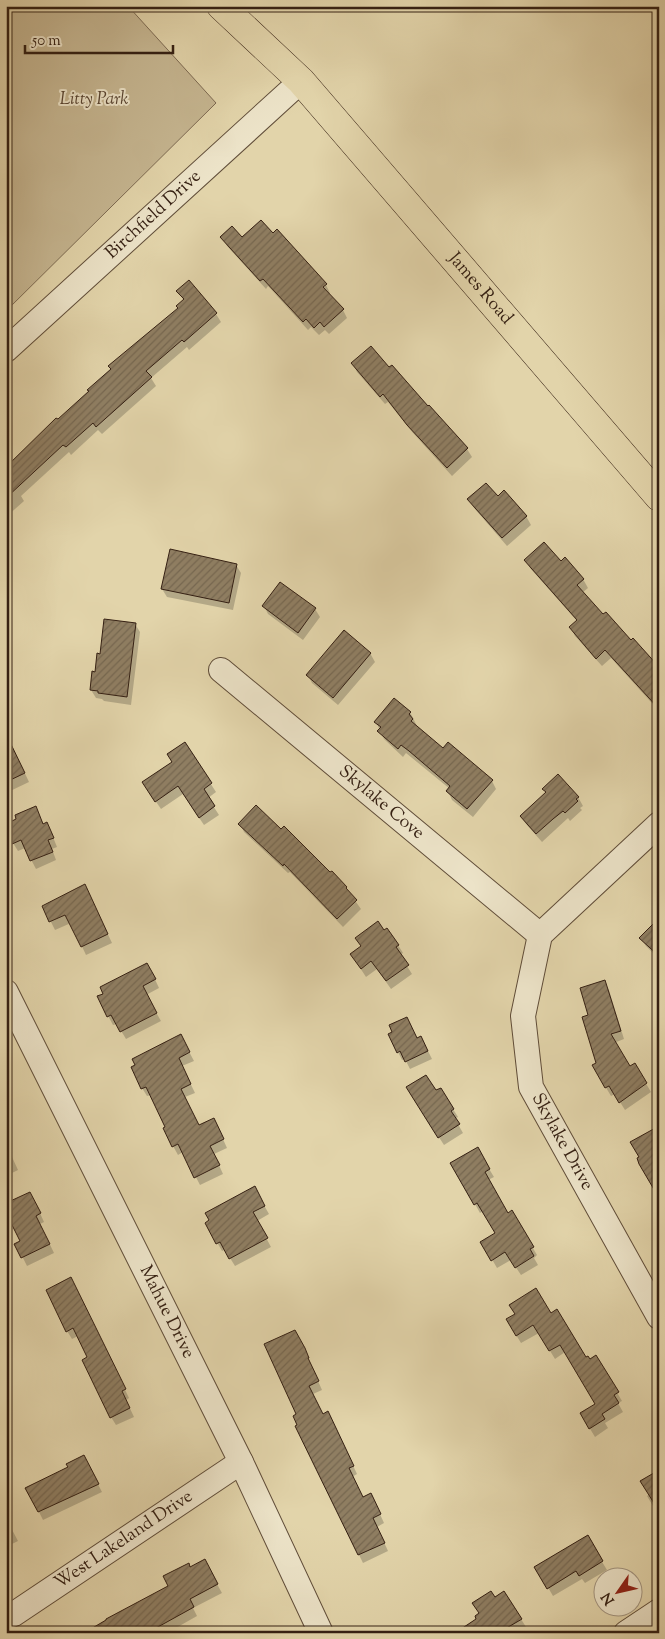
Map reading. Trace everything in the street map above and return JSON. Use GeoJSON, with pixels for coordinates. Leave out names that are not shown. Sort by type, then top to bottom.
{"type":"FeatureCollection","features":[{"type":"Feature","properties":{"kind":"main road","name":"James Road"},"geometry":{"type":"LineString","coordinates":[[221,6],[300,81],[659,497]]}},
{"type":"Feature","properties":{"kind":"main road","name":"James Road"},"geometry":{"type":"LineString","coordinates":[[250,6],[300,81]]}},
{"type":"Feature","properties":{"kind":"street","name":"Birchfield Drive"},"geometry":{"type":"LineString","coordinates":[[6,350],[300,81]]}},
{"type":"Feature","properties":{"kind":"street","name":"Skylake Cove"},"geometry":{"type":"LineString","coordinates":[[221,670],[540,935]]}},
{"type":"Feature","properties":{"kind":"street"},"geometry":{"type":"LineString","coordinates":[[540,935],[659,824]]}},
{"type":"Feature","properties":{"kind":"street","name":"Skylake Drive"},"geometry":{"type":"LineString","coordinates":[[540,935],[523,1016],[531,1087],[659,1317]]}},
{"type":"Feature","properties":{"kind":"street","name":"Mahue Drive"},"geometry":{"type":"LineString","coordinates":[[6,992],[241,1462],[321,1633]]}},
{"type":"Feature","properties":{"kind":"street","name":"West Lakeland Drive"},"geometry":{"type":"LineString","coordinates":[[6,1617],[14,1614],[241,1462]]}},
{"type":"Feature","properties":{"kind":"street"},"geometry":{"type":"LineString","coordinates":[[626,1633],[659,1611]]}},
{"type":"Feature","properties":{"kind":"green space","name":"Litty Park"},"geometry":{"type":"Polygon","coordinates":[[[6,6],[128,6],[216,103],[6,311],[6,6]]]}},
{"type":"Feature","properties":{"kind":"building"},"geometry":{"type":"Polygon","coordinates":[[[261,220],[273,233],[277,229],[327,284],[323,287],[344,309],[324,327],[320,322],[314,328],[306,319],[303,322],[263,279],[260,281],[220,237],[232,226],[242,237],[261,220]]]}},
{"type":"Feature","properties":{"kind":"building"},"geometry":{"type":"Polygon","coordinates":[[[189,280],[217,313],[184,342],[182,340],[146,371],[152,377],[96,427],[93,423],[66,447],[63,445],[6,498],[6,467],[56,418],[58,419],[89,391],[87,390],[111,369],[108,366],[178,308],[176,306],[184,299],[176,291],[189,280]]]}},
{"type":"Feature","properties":{"kind":"building"},"geometry":{"type":"Polygon","coordinates":[[[371,346],[389,367],[392,365],[468,448],[447,468],[407,425],[383,394],[380,397],[351,363],[371,346]]]}},
{"type":"Feature","properties":{"kind":"building"},"geometry":{"type":"Polygon","coordinates":[[[486,483],[498,496],[504,490],[527,516],[502,538],[467,499],[486,483]]]}},
{"type":"Feature","properties":{"kind":"building"},"geometry":{"type":"Polygon","coordinates":[[[544,542],[561,561],[565,557],[584,579],[577,585],[603,614],[606,612],[659,667],[659,709],[605,650],[596,659],[569,627],[577,620],[524,560],[544,542]]]}},
{"type":"Feature","properties":{"kind":"building"},"geometry":{"type":"Polygon","coordinates":[[[170,549],[237,564],[229,603],[161,589],[170,549]]]}},
{"type":"Feature","properties":{"kind":"building"},"geometry":{"type":"Polygon","coordinates":[[[280,582],[316,608],[298,633],[262,606],[280,582]]]}},
{"type":"Feature","properties":{"kind":"building"},"geometry":{"type":"Polygon","coordinates":[[[104,619],[136,623],[127,697],[90,690],[92,671],[95,672],[97,653],[100,654],[104,619]]]}},
{"type":"Feature","properties":{"kind":"building"},"geometry":{"type":"Polygon","coordinates":[[[344,630],[371,653],[333,698],[306,675],[344,630]]]}},
{"type":"Feature","properties":{"kind":"building"},"geometry":{"type":"Polygon","coordinates":[[[394,698],[411,712],[409,714],[413,719],[411,721],[443,748],[448,742],[493,780],[467,809],[446,791],[450,786],[409,751],[401,745],[398,749],[377,731],[381,727],[374,722],[394,698]]]}},
{"type":"Feature","properties":{"kind":"building"},"geometry":{"type":"Polygon","coordinates":[[[6,734],[25,773],[6,782],[6,734]]]}},
{"type":"Feature","properties":{"kind":"building"},"geometry":{"type":"Polygon","coordinates":[[[185,742],[212,783],[204,789],[215,806],[199,818],[178,786],[155,802],[142,782],[172,762],[167,754],[185,742]]]}},
{"type":"Feature","properties":{"kind":"building"},"geometry":{"type":"Polygon","coordinates":[[[558,774],[579,797],[576,799],[578,801],[536,834],[520,816],[546,792],[542,789],[558,774]]]}},
{"type":"Feature","properties":{"kind":"building"},"geometry":{"type":"Polygon","coordinates":[[[256,805],[281,829],[284,826],[330,872],[332,871],[357,900],[337,919],[284,864],[283,866],[238,824],[256,805]]]}},
{"type":"Feature","properties":{"kind":"building"},"geometry":{"type":"Polygon","coordinates":[[[36,806],[43,824],[47,822],[54,838],[48,840],[53,852],[30,861],[21,840],[12,844],[6,824],[16,819],[15,815],[36,806]]]}},
{"type":"Feature","properties":{"kind":"building"},"geometry":{"type":"Polygon","coordinates":[[[85,884],[108,934],[81,947],[65,915],[49,922],[42,906],[85,884]]]}},
{"type":"Feature","properties":{"kind":"building"},"geometry":{"type":"Polygon","coordinates":[[[659,918],[659,956],[639,938],[659,918]]]}},
{"type":"Feature","properties":{"kind":"building"},"geometry":{"type":"Polygon","coordinates":[[[378,921],[384,930],[387,928],[399,945],[396,947],[409,965],[386,981],[371,961],[361,969],[350,954],[361,946],[355,938],[378,921]]]}},
{"type":"Feature","properties":{"kind":"building"},"geometry":{"type":"Polygon","coordinates":[[[147,963],[156,979],[143,986],[157,1013],[120,1032],[111,1015],[107,1017],[97,996],[103,994],[100,987],[147,963]]]}},
{"type":"Feature","properties":{"kind":"building"},"geometry":{"type":"Polygon","coordinates":[[[605,980],[621,1031],[611,1034],[630,1066],[635,1063],[647,1083],[619,1103],[609,1086],[605,1088],[592,1065],[596,1063],[582,1017],[588,1015],[580,988],[605,980]]]}},
{"type":"Feature","properties":{"kind":"building"},"geometry":{"type":"Polygon","coordinates":[[[407,1017],[417,1038],[421,1036],[428,1051],[405,1062],[400,1051],[397,1053],[388,1034],[392,1032],[389,1025],[407,1017]]]}},
{"type":"Feature","properties":{"kind":"building"},"geometry":{"type":"Polygon","coordinates":[[[181,1034],[190,1052],[179,1058],[191,1084],[181,1089],[199,1125],[214,1118],[224,1139],[210,1146],[220,1165],[194,1178],[178,1144],[172,1147],[163,1128],[165,1127],[146,1087],[141,1089],[131,1067],[135,1065],[132,1059],[181,1034]]]}},
{"type":"Feature","properties":{"kind":"building"},"geometry":{"type":"Polygon","coordinates":[[[426,1075],[436,1090],[441,1088],[454,1109],[451,1111],[460,1124],[438,1138],[406,1087],[426,1075]]]}},
{"type":"Feature","properties":{"kind":"building"},"geometry":{"type":"Polygon","coordinates":[[[659,1126],[659,1198],[639,1164],[637,1158],[639,1157],[630,1142],[659,1126]]]}},
{"type":"Feature","properties":{"kind":"building"},"geometry":{"type":"Polygon","coordinates":[[[478,1147],[490,1169],[485,1172],[508,1213],[512,1210],[534,1247],[530,1249],[534,1256],[515,1268],[505,1252],[491,1261],[480,1242],[495,1233],[477,1203],[474,1205],[450,1163],[478,1147]]]}},
{"type":"Feature","properties":{"kind":"building"},"geometry":{"type":"Polygon","coordinates":[[[255,1186],[265,1206],[253,1212],[268,1238],[229,1259],[220,1242],[216,1244],[205,1223],[209,1220],[205,1213],[255,1186]]]}},
{"type":"Feature","properties":{"kind":"building"},"geometry":{"type":"Polygon","coordinates":[[[30,1192],[41,1213],[36,1216],[50,1244],[21,1258],[14,1244],[20,1241],[6,1213],[6,1203],[30,1192]]]}},
{"type":"Feature","properties":{"kind":"building"},"geometry":{"type":"Polygon","coordinates":[[[71,1277],[126,1389],[122,1391],[130,1408],[110,1418],[82,1360],[87,1357],[73,1328],[66,1332],[46,1290],[71,1277]]]}},
{"type":"Feature","properties":{"kind":"building"},"geometry":{"type":"Polygon","coordinates":[[[536,1288],[551,1313],[557,1309],[586,1357],[588,1356],[590,1359],[596,1355],[619,1392],[614,1395],[619,1403],[602,1414],[605,1419],[589,1429],[580,1413],[595,1404],[560,1345],[549,1351],[533,1325],[516,1336],[506,1319],[515,1314],[509,1305],[536,1288]]]}},
{"type":"Feature","properties":{"kind":"building"},"geometry":{"type":"Polygon","coordinates":[[[295,1330],[319,1381],[309,1386],[323,1414],[328,1411],[354,1466],[349,1468],[363,1497],[371,1493],[381,1514],[373,1518],[385,1543],[358,1555],[295,1426],[297,1425],[293,1416],[296,1414],[264,1344],[295,1330]]]}},
{"type":"Feature","properties":{"kind":"building"},"geometry":{"type":"Polygon","coordinates":[[[84,1455],[99,1484],[38,1512],[25,1488],[68,1467],[66,1464],[84,1455]]]}},
{"type":"Feature","properties":{"kind":"building"},"geometry":{"type":"Polygon","coordinates":[[[659,1470],[659,1511],[640,1481],[659,1470]]]}},
{"type":"Feature","properties":{"kind":"building"},"geometry":{"type":"Polygon","coordinates":[[[588,1535],[603,1561],[592,1566],[579,1576],[576,1571],[547,1589],[534,1567],[588,1535]]]}},
{"type":"Feature","properties":{"kind":"building"},"geometry":{"type":"Polygon","coordinates":[[[205,1559],[218,1584],[190,1599],[194,1607],[147,1633],[84,1633],[168,1586],[163,1576],[189,1563],[190,1567],[205,1559]]]}},
{"type":"Feature","properties":{"kind":"building"},"geometry":{"type":"Polygon","coordinates":[[[491,1591],[495,1597],[504,1591],[522,1619],[498,1633],[455,1633],[476,1619],[475,1616],[479,1613],[472,1603],[491,1591]]]}}]}
